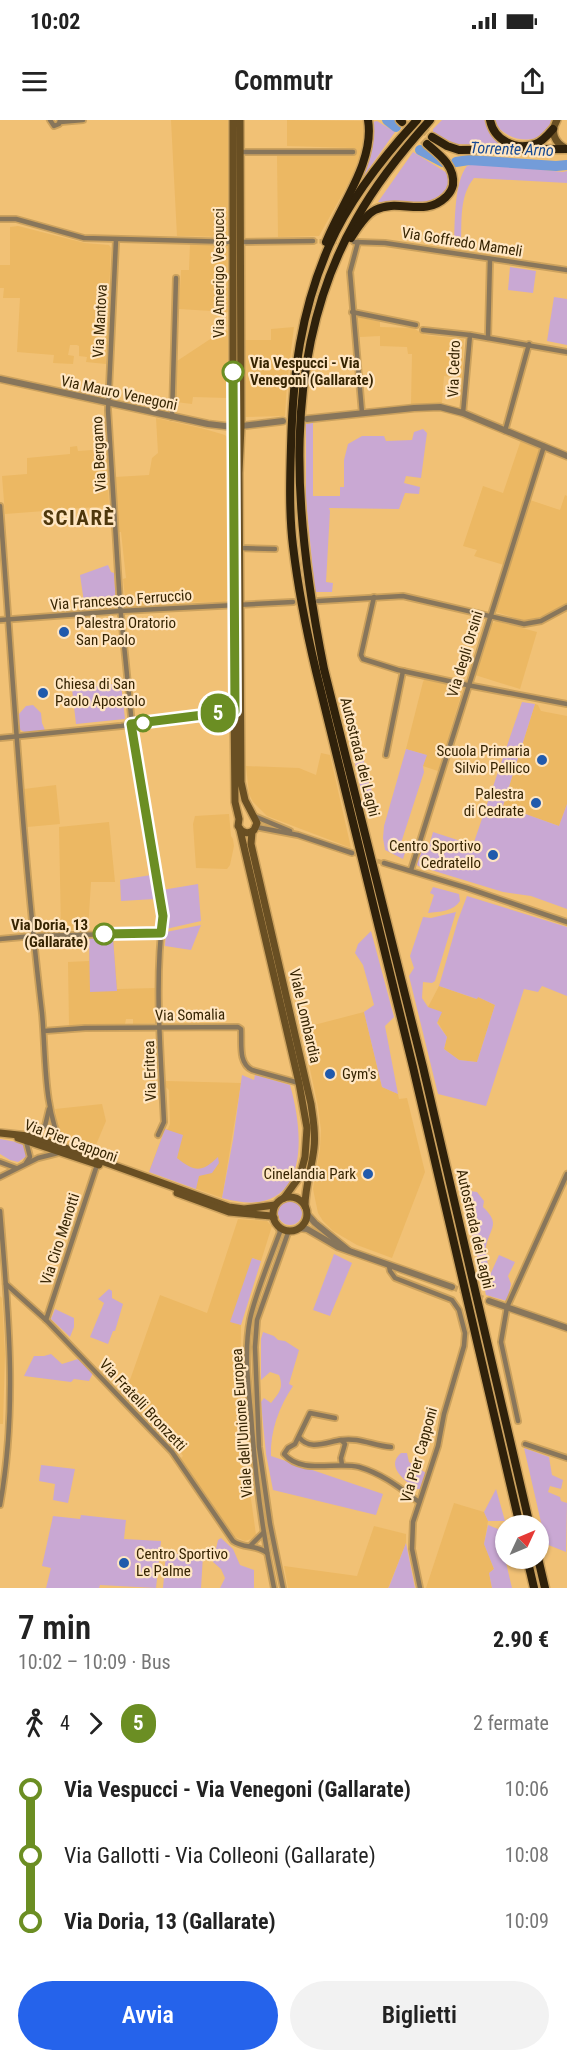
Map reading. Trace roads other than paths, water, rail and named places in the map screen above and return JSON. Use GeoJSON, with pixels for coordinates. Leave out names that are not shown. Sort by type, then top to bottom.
{"type":"FeatureCollection","features":[{"type":"Feature","properties":{"kind":"highway"},"geometry":{"type":"LineString","coordinates":[[312,292],[328,236],[364,160],[369,143],[369,120]]}},
{"type":"Feature","properties":{"kind":"highway","name":"Autostrada dei Laghi"},"geometry":{"type":"LineString","coordinates":[[417,120],[371,175],[329,245],[303,321],[295,373],[291,451],[293,544],[301,606],[410,1056],[517,1515]]}},
{"type":"Feature","properties":{"kind":"highway","name":"Autostrada dei Laghi"},"geometry":{"type":"LineString","coordinates":[[430,120],[395,161],[366,202],[346,239],[330,277],[314,326],[304,374],[300,429],[303,541],[324,669],[423,1067],[527,1515]]}},
{"type":"Feature","properties":{"kind":"highway"},"geometry":{"type":"LineString","coordinates":[[490,120],[499,138],[514,145],[536,144],[553,129]]}},
{"type":"Feature","properties":{"kind":"highway"},"geometry":{"type":"LineString","coordinates":[[304,374],[333,283],[352,237],[362,222],[370,213],[381,208],[431,207],[452,191],[453,179],[450,166],[430,140],[459,150],[567,149]]}},
{"type":"Feature","properties":{"kind":"highway"},"geometry":{"type":"LineString","coordinates":[[530,1569],[534,1588]]}},
{"type":"Feature","properties":{"kind":"highway"},"geometry":{"type":"LineString","coordinates":[[541,1569],[545,1588]]}},
{"type":"Feature","properties":{"kind":"main road","name":"Via Amerigo Vespucci"},"geometry":{"type":"LineString","coordinates":[[233,120],[237,426]]}},
{"type":"Feature","properties":{"kind":"main road","name":"Via Amerigo Vespucci"},"geometry":{"type":"LineString","coordinates":[[236,242],[240,120]]}},
{"type":"Feature","properties":{"kind":"main road"},"geometry":{"type":"LineString","coordinates":[[557,120],[553,129],[557,141],[567,149]]}},
{"type":"Feature","properties":{"kind":"main road"},"geometry":{"type":"LineString","coordinates":[[237,426],[239,548],[236,605],[241,782],[242,792],[256,820],[254,829],[246,833],[238,826],[236,802],[235,711],[237,426]]}},
{"type":"Feature","properties":{"kind":"main road"},"geometry":{"type":"LineString","coordinates":[[238,819],[242,815],[253,815]]}},
{"type":"Feature","properties":{"kind":"main road","name":"Viale Lombardia"},"geometry":{"type":"LineString","coordinates":[[254,829],[251,844],[315,1127],[315,1147],[305,1190],[306,1210]]}},
{"type":"Feature","properties":{"kind":"main road","name":"Viale Lombardia"},"geometry":{"type":"LineString","coordinates":[[240,830],[299,1083],[307,1128],[300,1176],[284,1198]]}},
{"type":"Feature","properties":{"kind":"main road","name":"Via Pier Capponi"},"geometry":{"type":"LineString","coordinates":[[0,1133],[27,1138],[229,1207],[244,1209],[275,1205]]}},
{"type":"Feature","properties":{"kind":"main road","name":"Via Pier Capponi"},"geometry":{"type":"LineString","coordinates":[[63,1150],[97,1165],[229,1212],[271,1216],[275,1221]]}},
{"type":"Feature","properties":{"kind":"main road"},"geometry":{"type":"LineString","coordinates":[[284,1198],[296,1198],[306,1210],[305,1220],[299,1228],[289,1230],[275,1221],[275,1205],[284,1198]]}},
{"type":"Feature","properties":{"kind":"street"},"geometry":{"type":"LineString","coordinates":[[50,120],[54,126],[60,121],[83,120]]}},
{"type":"Feature","properties":{"kind":"street"},"geometry":{"type":"LineString","coordinates":[[239,152],[353,152]]}},
{"type":"Feature","properties":{"kind":"street"},"geometry":{"type":"LineString","coordinates":[[0,219],[15,219],[84,238],[236,242],[313,241]]}},
{"type":"Feature","properties":{"kind":"street","name":"Via Mantova"},"geometry":{"type":"LineString","coordinates":[[108,403],[116,240]]}},
{"type":"Feature","properties":{"kind":"street","name":"Via Goffredo Mameli"},"geometry":{"type":"LineString","coordinates":[[352,312],[350,272],[356,242],[385,243],[567,270]]}},
{"type":"Feature","properties":{"kind":"street"},"geometry":{"type":"LineString","coordinates":[[488,338],[490,260]]}},
{"type":"Feature","properties":{"kind":"street"},"geometry":{"type":"LineString","coordinates":[[172,417],[176,278]]}},
{"type":"Feature","properties":{"kind":"street"},"geometry":{"type":"LineString","coordinates":[[362,413],[352,312],[416,325]]}},
{"type":"Feature","properties":{"kind":"street","name":"Via Cedro"},"geometry":{"type":"LineString","coordinates":[[423,330],[470,335],[463,413]]}},
{"type":"Feature","properties":{"kind":"street"},"geometry":{"type":"LineString","coordinates":[[470,335],[567,352]]}},
{"type":"Feature","properties":{"kind":"street"},"geometry":{"type":"LineString","coordinates":[[505,431],[529,344]]}},
{"type":"Feature","properties":{"kind":"street","name":"Via Mauro Venegoni"},"geometry":{"type":"LineString","coordinates":[[0,379],[172,417],[237,426],[283,421]]}},
{"type":"Feature","properties":{"kind":"street","name":"Via Bergamo"},"geometry":{"type":"LineString","coordinates":[[108,403],[120,611],[131,724]]}},
{"type":"Feature","properties":{"kind":"street"},"geometry":{"type":"LineString","coordinates":[[307,419],[436,407],[463,413],[567,456]]}},
{"type":"Feature","properties":{"kind":"street","name":"Via degli Orsini"},"geometry":{"type":"LineString","coordinates":[[411,870],[467,685],[544,446]]}},
{"type":"Feature","properties":{"kind":"street"},"geometry":{"type":"LineString","coordinates":[[0,506],[33,936],[50,1104],[56,1134],[63,1150],[26,1163],[0,1177]]}},
{"type":"Feature","properties":{"kind":"street"},"geometry":{"type":"LineString","coordinates":[[239,548],[275,549]]}},
{"type":"Feature","properties":{"kind":"street"},"geometry":{"type":"LineString","coordinates":[[0,588],[7,587]]}},
{"type":"Feature","properties":{"kind":"street"},"geometry":{"type":"LineString","coordinates":[[318,601],[405,596],[524,624],[534,624],[556,615],[567,607]]}},
{"type":"Feature","properties":{"kind":"street"},"geometry":{"type":"LineString","coordinates":[[374,597],[361,655],[368,662],[467,685],[567,704]]}},
{"type":"Feature","properties":{"kind":"street","name":"Via Francesco Ferruccio"},"geometry":{"type":"LineString","coordinates":[[0,620],[293,602]]}},
{"type":"Feature","properties":{"kind":"street"},"geometry":{"type":"LineString","coordinates":[[386,755],[403,671]]}},
{"type":"Feature","properties":{"kind":"street"},"geometry":{"type":"LineString","coordinates":[[0,738],[235,711]]}},
{"type":"Feature","properties":{"kind":"street","name":"Via Eritrea"},"geometry":{"type":"LineString","coordinates":[[131,724],[163,916],[160,1028],[164,1122],[158,1135]]}},
{"type":"Feature","properties":{"kind":"street"},"geometry":{"type":"LineString","coordinates":[[253,815],[298,835],[352,853]]}},
{"type":"Feature","properties":{"kind":"street"},"geometry":{"type":"LineString","coordinates":[[254,829],[298,835]]}},
{"type":"Feature","properties":{"kind":"street"},"geometry":{"type":"LineString","coordinates":[[384,863],[567,922]]}},
{"type":"Feature","properties":{"kind":"street"},"geometry":{"type":"LineString","coordinates":[[0,939],[161,933]]}},
{"type":"Feature","properties":{"kind":"street","name":"Via Somalia"},"geometry":{"type":"LineString","coordinates":[[44,1031],[85,1028],[240,1027],[243,1062],[246,1067],[299,1083]]}},
{"type":"Feature","properties":{"kind":"street"},"geometry":{"type":"LineString","coordinates":[[26,1163],[30,1156],[27,1138],[45,1126],[50,1104]]}},
{"type":"Feature","properties":{"kind":"street"},"geometry":{"type":"LineString","coordinates":[[0,1162],[16,1168]]}},
{"type":"Feature","properties":{"kind":"street","name":"Via Ciro Menotti"},"geometry":{"type":"LineString","coordinates":[[46,1320],[97,1165]]}},
{"type":"Feature","properties":{"kind":"street"},"geometry":{"type":"LineString","coordinates":[[518,1421],[501,1342],[507,1307],[567,1174]]}},
{"type":"Feature","properties":{"kind":"street","name":"Via Pier Capponi"},"geometry":{"type":"LineString","coordinates":[[306,1210],[315,1223],[348,1250]]}},
{"type":"Feature","properties":{"kind":"street"},"geometry":{"type":"LineString","coordinates":[[0,1211],[11,1348],[10,1435],[8,1462],[0,1505]]}},
{"type":"Feature","properties":{"kind":"street","name":"Viale dell'Unione Europea"},"geometry":{"type":"LineString","coordinates":[[274,1588],[263,1533],[247,1372],[250,1319],[280,1232],[275,1221]]}},
{"type":"Feature","properties":{"kind":"street","name":"Via Pier Capponi"},"geometry":{"type":"LineString","coordinates":[[299,1228],[308,1229],[338,1247],[452,1287]]}},
{"type":"Feature","properties":{"kind":"street","name":"Viale dell'Unione Europea"},"geometry":{"type":"LineString","coordinates":[[283,1588],[270,1524],[259,1447],[255,1347],[257,1320],[289,1230]]}},
{"type":"Feature","properties":{"kind":"street","name":"Via Pier Capponi"},"geometry":{"type":"LineString","coordinates":[[389,1266],[395,1278],[452,1300],[459,1310],[465,1333],[464,1346],[444,1414],[438,1446],[419,1502],[412,1535],[412,1549],[420,1588]]}},
{"type":"Feature","properties":{"kind":"street","name":"Via Fratelli Bronzetti"},"geometry":{"type":"LineString","coordinates":[[0,1273],[6,1282],[46,1320],[172,1452],[233,1541],[244,1547],[251,1545],[267,1553]]}},
{"type":"Feature","properties":{"kind":"street"},"geometry":{"type":"LineString","coordinates":[[489,1300],[567,1328]]}},
{"type":"Feature","properties":{"kind":"street"},"geometry":{"type":"LineString","coordinates":[[335,1418],[310,1413],[299,1437],[284,1455],[310,1465],[342,1465],[378,1474],[419,1502]]}},
{"type":"Feature","properties":{"kind":"street"},"geometry":{"type":"LineString","coordinates":[[299,1437],[303,1442],[313,1446],[350,1439],[381,1447],[391,1447]]}},
{"type":"Feature","properties":{"kind":"street"},"geometry":{"type":"LineString","coordinates":[[342,1440],[345,1444],[341,1458],[342,1465]]}},
{"type":"Feature","properties":{"kind":"street"},"geometry":{"type":"LineString","coordinates":[[525,1444],[567,1458]]}},
{"type":"Feature","properties":{"kind":"street"},"geometry":{"type":"LineString","coordinates":[[251,1545],[263,1533]]}},
{"type":"Feature","properties":{"kind":"waterway","name":"Torrente Arno"},"geometry":{"type":"LineString","coordinates":[[387,120],[396,127]]}},
{"type":"Feature","properties":{"kind":"waterway","name":"Torrente Arno"},"geometry":{"type":"LineString","coordinates":[[420,150],[443,162]]}},
{"type":"Feature","properties":{"kind":"waterway","name":"Torrente Arno"},"geometry":{"type":"LineString","coordinates":[[456,162],[469,160],[567,165]]}},
{"type":"Feature","properties":{"kind":"tunnel"},"geometry":{"type":"LineString","coordinates":[[412,120],[432,137]]}},
{"type":"Feature","properties":{"kind":"tunnel"},"geometry":{"type":"LineString","coordinates":[[405,124],[427,144]]}},
{"type":"Feature","properties":{"kind":"tunnel"},"geometry":{"type":"LineString","coordinates":[[313,241],[347,242]]}},
{"type":"Feature","properties":{"kind":"tunnel"},"geometry":{"type":"LineString","coordinates":[[352,853],[384,863]]}},
{"type":"Feature","properties":{"kind":"tunnel"},"geometry":{"type":"LineString","coordinates":[[452,1287],[489,1301]]}},
{"type":"Feature","properties":{"kind":"place","name":"Via Vespucci - Via Venegoni (Gallarate)"},"geometry":{"type":"Point","coordinates":[233,372]}},
{"type":"Feature","properties":{"kind":"place","name":"Palestra Oratorio San Paolo"},"geometry":{"type":"Point","coordinates":[64,632]}},
{"type":"Feature","properties":{"kind":"place","name":"Chiesa di San Paolo Apostolo"},"geometry":{"type":"Point","coordinates":[43,693]}},
{"type":"Feature","properties":{"kind":"place","name":"Scuola Primaria Silvio Pellico"},"geometry":{"type":"Point","coordinates":[542,760]}},
{"type":"Feature","properties":{"kind":"place","name":"Palestra di Cedrate"},"geometry":{"type":"Point","coordinates":[536,803]}},
{"type":"Feature","properties":{"kind":"place","name":"Centro Sportivo Cedratello"},"geometry":{"type":"Point","coordinates":[493,855]}},
{"type":"Feature","properties":{"kind":"place","name":"Via Doria, 13 (Gallarate)"},"geometry":{"type":"Point","coordinates":[104,934]}},
{"type":"Feature","properties":{"kind":"place","name":"Gym's"},"geometry":{"type":"Point","coordinates":[330,1074]}},
{"type":"Feature","properties":{"kind":"place","name":"Cinelandia Park"},"geometry":{"type":"Point","coordinates":[368,1174]}},
{"type":"Feature","properties":{"kind":"place","name":"Centro Sportivo Le Palme"},"geometry":{"type":"Point","coordinates":[124,1563]}},
{"type":"Feature","properties":{"kind":"district","name":"SCIARÈ"},"geometry":{"type":"Point","coordinates":[79,518]}}]}
